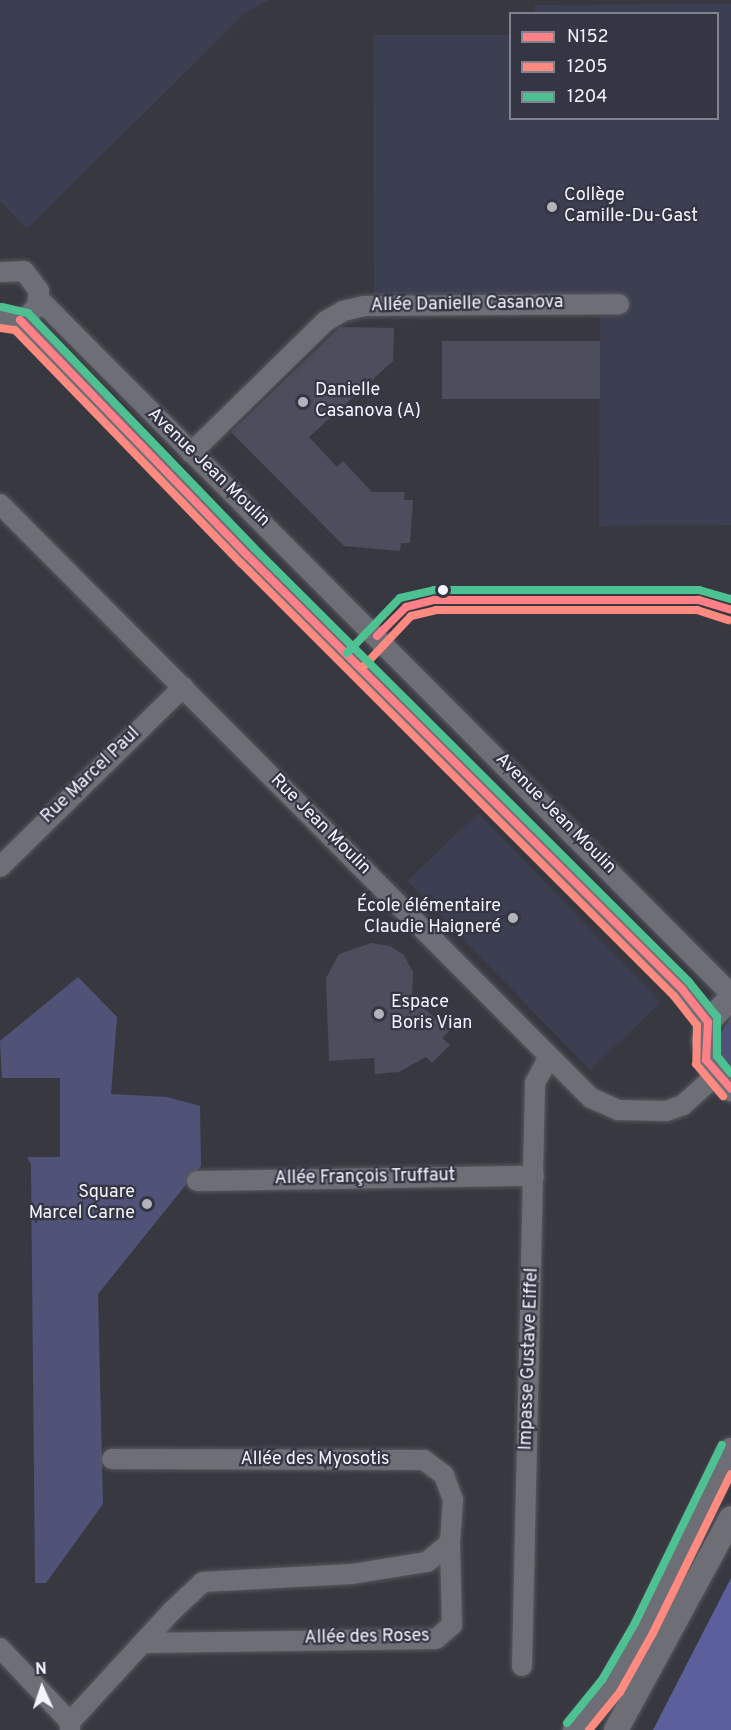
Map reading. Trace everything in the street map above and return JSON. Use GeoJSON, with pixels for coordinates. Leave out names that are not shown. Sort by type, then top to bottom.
{"type":"FeatureCollection","features":[{"type":"Feature","properties":{"kind":"street","name":"Avenue Jean Moulin"},"geometry":{"type":"LineString","coordinates":[[2,268],[32,276],[39,299],[377,636],[731,996]]}},
{"type":"Feature","properties":{"kind":"street"},"geometry":{"type":"LineString","coordinates":[[0,317],[20,320],[32,312],[39,299]]}},
{"type":"Feature","properties":{"kind":"street","name":"Allée Danielle Casanova"},"geometry":{"type":"LineString","coordinates":[[191,453],[326,321],[343,311],[364,306],[619,304]]}},
{"type":"Feature","properties":{"kind":"street","name":"Avenue Jean Moulin"},"geometry":{"type":"LineString","coordinates":[[20,320],[682,989],[708,1023]]}},
{"type":"Feature","properties":{"kind":"street","name":"Rue Jean Moulin"},"geometry":{"type":"LineString","coordinates":[[0,504],[591,1098],[618,1110],[676,1107],[723,1082]]}},
{"type":"Feature","properties":{"kind":"street"},"geometry":{"type":"LineString","coordinates":[[355,660],[377,636]]}},
{"type":"Feature","properties":{"kind":"street","name":"Rue Marcel Paul"},"geometry":{"type":"LineString","coordinates":[[0,867],[183,687]]}},
{"type":"Feature","properties":{"kind":"street"},"geometry":{"type":"LineString","coordinates":[[723,1082],[704,1041],[708,1023],[731,996]]}},
{"type":"Feature","properties":{"kind":"street","name":"Impasse Gustave Eiffel"},"geometry":{"type":"LineString","coordinates":[[522,1666],[535,1083],[549,1057]]}},
{"type":"Feature","properties":{"kind":"street","name":"Allée François Truffaut"},"geometry":{"type":"LineString","coordinates":[[196,1180],[534,1176]]}},
{"type":"Feature","properties":{"kind":"street"},"geometry":{"type":"LineString","coordinates":[[575,1730],[611,1686],[644,1628],[731,1450]]}},
{"type":"Feature","properties":{"kind":"street","name":"Allée des Myosotis"},"geometry":{"type":"LineString","coordinates":[[112,1459],[424,1460],[444,1475],[453,1500],[450,1543]]}},
{"type":"Feature","properties":{"kind":"street"},"geometry":{"type":"LineString","coordinates":[[616,1730],[731,1518]]}},
{"type":"Feature","properties":{"kind":"street"},"geometry":{"type":"LineString","coordinates":[[0,1648],[70,1726],[203,1582],[352,1574],[427,1562],[450,1543]]}},
{"type":"Feature","properties":{"kind":"street","name":"Allée des Roses"},"geometry":{"type":"LineString","coordinates":[[145,1643],[436,1639],[452,1625],[450,1543]]}},
{"type":"Feature","properties":{"kind":"shaded area"},"geometry":{"type":"Polygon","coordinates":[[[0,0],[269,0],[245,13],[27,229],[0,201],[0,0]]]}},
{"type":"Feature","properties":{"kind":"shaded area","name":"Collège Camille-Du-Gast"},"geometry":{"type":"Polygon","coordinates":[[[731,4],[731,525],[599,526],[600,297],[374,295],[373,35],[509,35],[509,120],[719,120],[719,12],[535,12],[535,5],[731,4]]]}},
{"type":"Feature","properties":{"kind":"shaded area","name":"École élémentaire Claudie Haigneré"},"geometry":{"type":"Polygon","coordinates":[[[478,813],[661,1002],[590,1070],[408,881],[478,813]]]}},
{"type":"Feature","properties":{"kind":"shaded area"},"geometry":{"type":"Polygon","coordinates":[[[78,977],[117,1017],[111,1094],[167,1097],[200,1106],[201,1166],[98,1294],[103,1504],[46,1583],[35,1583],[31,1164],[27,1157],[60,1157],[60,1078],[2,1078],[0,1041],[78,977]]]}},
{"type":"Feature","properties":{"kind":"shaded area"},"geometry":{"type":"Polygon","coordinates":[[[731,1017],[731,1073],[718,1048],[720,1034],[731,1017]]]}},
{"type":"Feature","properties":{"kind":"shaded area"},"geometry":{"type":"Polygon","coordinates":[[[731,1578],[731,1730],[653,1730],[731,1578]]]}},
{"type":"Feature","properties":{"kind":"building"},"geometry":{"type":"Polygon","coordinates":[[[340,327],[394,328],[393,361],[309,437],[337,467],[343,461],[372,492],[405,492],[404,500],[413,500],[410,543],[401,543],[400,551],[344,546],[231,432],[340,327]]]}},
{"type":"Feature","properties":{"kind":"building","name":"Danielle Casanova (A)"},"geometry":{"type":"Polygon","coordinates":[[[442,341],[600,341],[600,399],[442,399],[442,341]]]}},
{"type":"Feature","properties":{"kind":"building","name":"Espace Boris Vian"},"geometry":{"type":"Polygon","coordinates":[[[371,943],[390,946],[404,955],[413,972],[412,997],[449,1031],[442,1038],[450,1045],[432,1063],[426,1057],[399,1072],[375,1074],[374,1058],[329,1061],[326,978],[339,954],[371,943]]]}},
{"type":"Feature","properties":{"kind":"transit line","name":"1204"},"geometry":{"type":"LineString","coordinates":[[2,307],[28,313],[255,549],[689,982],[717,1017],[717,1056],[731,1073]]}},
{"type":"Feature","properties":{"kind":"transit line","name":"N152"},"geometry":{"type":"LineString","coordinates":[[20,320],[248,556],[682,989],[708,1022]]}},
{"type":"Feature","properties":{"kind":"transit line","name":"1205"},"geometry":{"type":"LineString","coordinates":[[0,328],[15,330],[241,563],[674,996],[697,1025],[696,1064],[723,1096]]}},
{"type":"Feature","properties":{"kind":"transit line","name":"1204"},"geometry":{"type":"LineString","coordinates":[[347,653],[400,598],[434,590],[699,590],[731,599]]}},
{"type":"Feature","properties":{"kind":"transit line","name":"N152"},"geometry":{"type":"LineString","coordinates":[[377,636],[406,607],[435,600],[699,600],[731,610]]}},
{"type":"Feature","properties":{"kind":"transit line","name":"1205"},"geometry":{"type":"LineString","coordinates":[[363,667],[411,616],[436,610],[697,610],[728,620]]}},
{"type":"Feature","properties":{"kind":"transit line","name":"N152"},"geometry":{"type":"LineString","coordinates":[[708,1022],[706,1060],[731,1089]]}},
{"type":"Feature","properties":{"kind":"transit line","name":"1204"},"geometry":{"type":"LineString","coordinates":[[567,1723],[602,1680],[635,1623],[722,1445]]}},
{"type":"Feature","properties":{"kind":"transit line","name":"1205"},"geometry":{"type":"LineString","coordinates":[[589,1730],[620,1692],[653,1633],[731,1474]]}},
{"type":"Feature","properties":{"kind":"place","name":"Collège Camille-Du-Gast"},"geometry":{"type":"Point","coordinates":[552,207]}},
{"type":"Feature","properties":{"kind":"place","name":"Danielle Casanova (A)"},"geometry":{"type":"Point","coordinates":[303,402]}},
{"type":"Feature","properties":{"kind":"place","name":"École élémentaire Claudie Haigneré"},"geometry":{"type":"Point","coordinates":[513,918]}},
{"type":"Feature","properties":{"kind":"place","name":"Espace Boris Vian"},"geometry":{"type":"Point","coordinates":[379,1014]}},
{"type":"Feature","properties":{"kind":"place","name":"Square Marcel Carne"},"geometry":{"type":"Point","coordinates":[147,1204]}}]}
